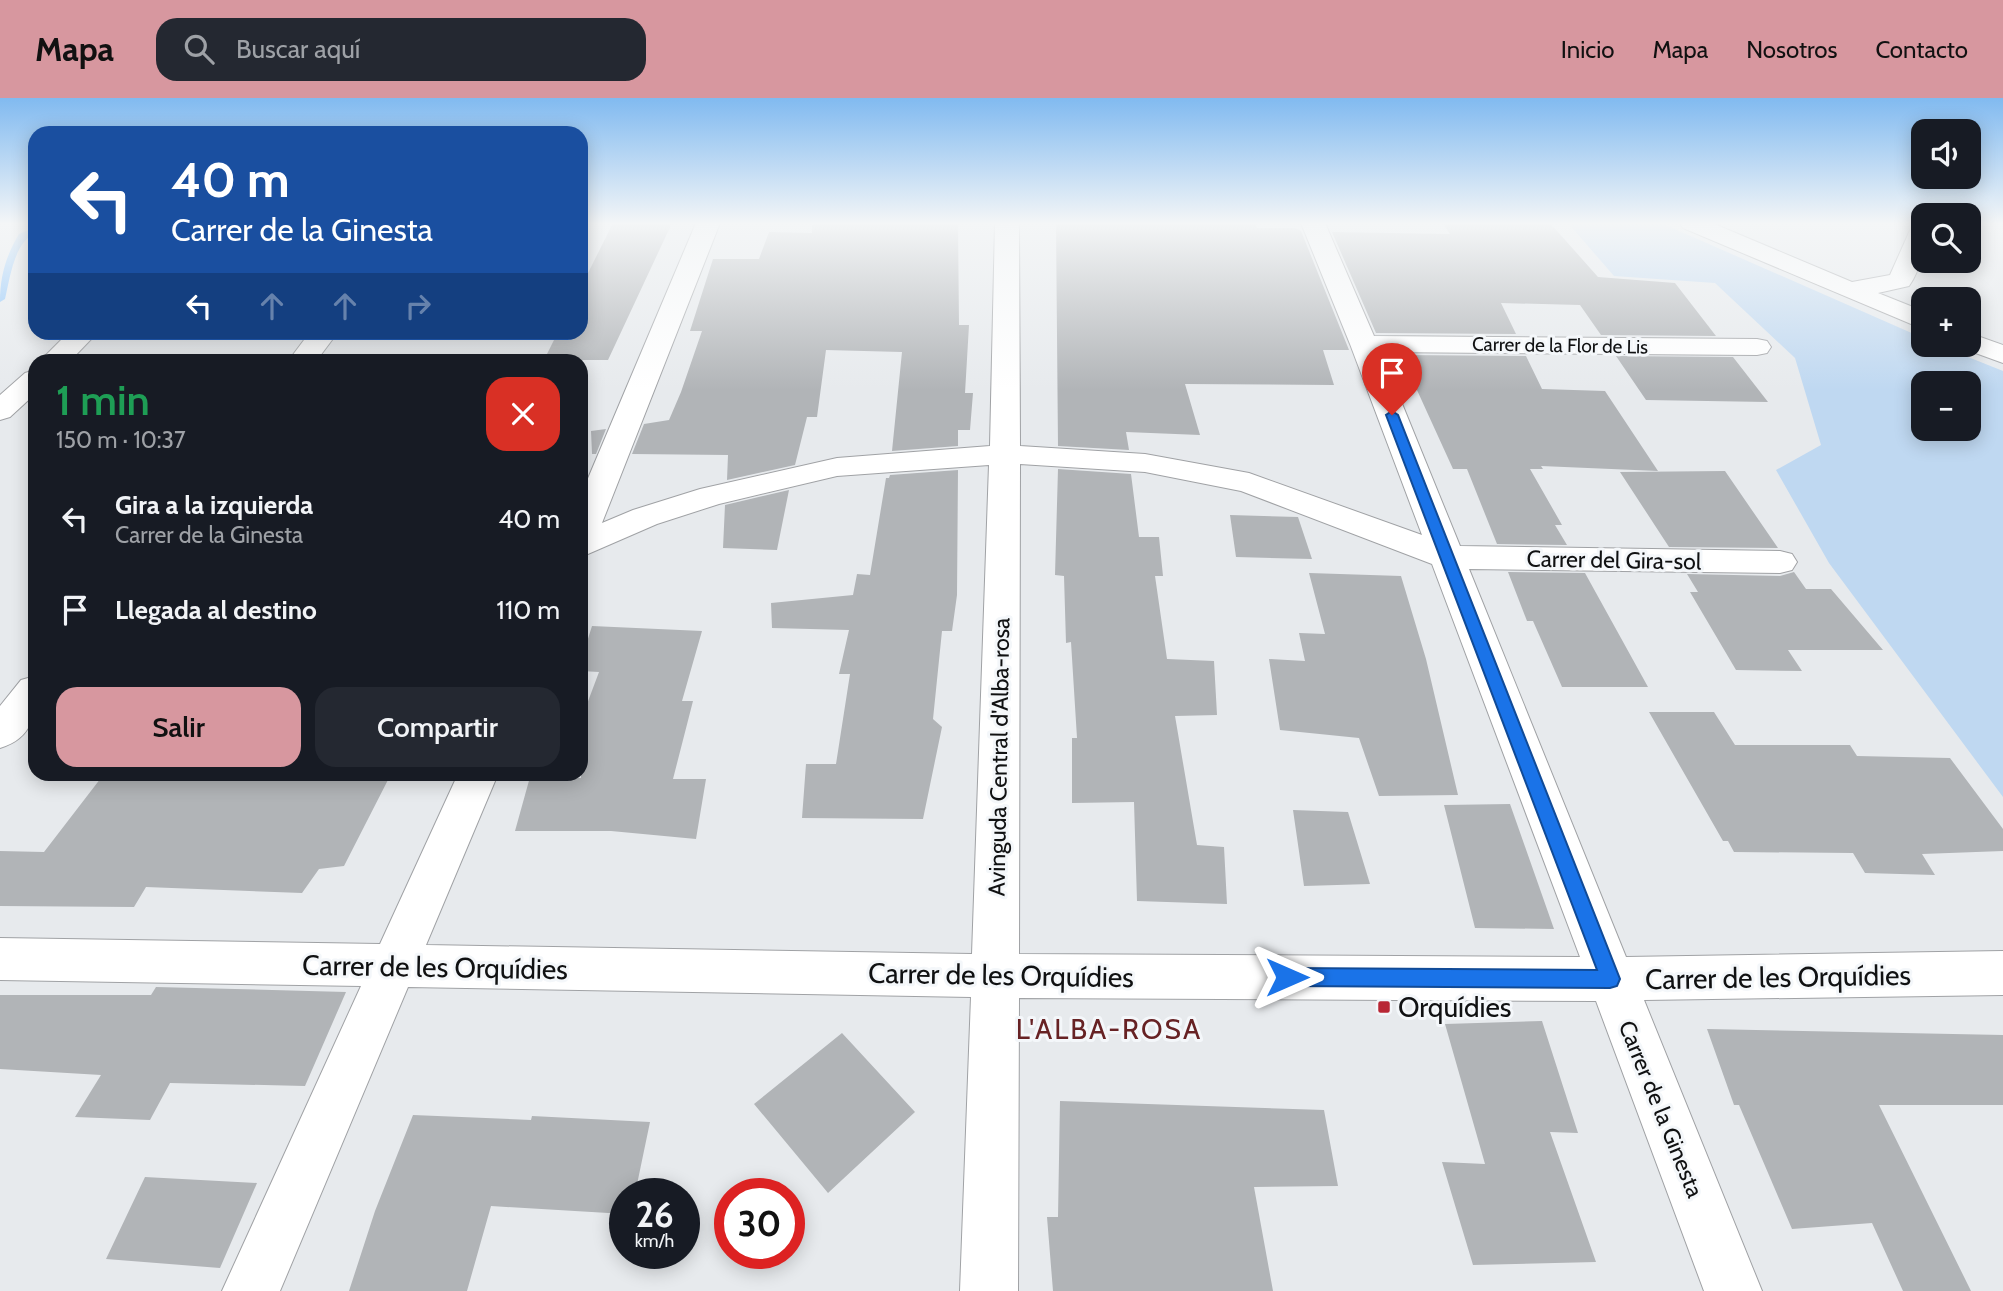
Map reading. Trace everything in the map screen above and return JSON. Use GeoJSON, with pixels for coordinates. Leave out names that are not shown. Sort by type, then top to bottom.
{"type":"FeatureCollection","features":[{"type":"Feature","properties":{"kind":"street"},"geometry":{"type":"LineString","coordinates":[[588,518],[685,279]]}},
{"type":"Feature","properties":{"kind":"street","name":"Avinguda Central d'Alba-rosa"},"geometry":{"type":"LineString","coordinates":[[989,1291],[1007,279]]}},
{"type":"Feature","properties":{"kind":"street","name":"Carrer de la Ginesta"},"geometry":{"type":"LineString","coordinates":[[1336,279],[1733,1291]]}},
{"type":"Feature","properties":{"kind":"street"},"geometry":{"type":"LineString","coordinates":[[1823,279],[1911,316]]}},
{"type":"Feature","properties":{"kind":"street"},"geometry":{"type":"LineString","coordinates":[[1850,290],[1901,279]]}},
{"type":"Feature","properties":{"kind":"street"},"geometry":{"type":"LineString","coordinates":[[61,354],[76,340]]}},
{"type":"Feature","properties":{"kind":"street"},"geometry":{"type":"LineString","coordinates":[[308,354],[319,340]]}},
{"type":"Feature","properties":{"kind":"street","name":"Carrer de la Flor de Lis"},"geometry":{"type":"LineString","coordinates":[[1364,344],[1757,347]]}},
{"type":"Feature","properties":{"kind":"street"},"geometry":{"type":"LineString","coordinates":[[1981,346],[2003,355]]}},
{"type":"Feature","properties":{"kind":"street"},"geometry":{"type":"LineString","coordinates":[[0,411],[28,385]]}},
{"type":"Feature","properties":{"kind":"street","name":"Carrer del Gira-sol"},"geometry":{"type":"LineString","coordinates":[[588,543],[645,517],[711,496],[838,467],[1005,454],[1131,461],[1249,483],[1448,558],[1780,562]]}},
{"type":"Feature","properties":{"kind":"street"},"geometry":{"type":"LineString","coordinates":[[0,733],[28,699]]}},
{"type":"Feature","properties":{"kind":"street"},"geometry":{"type":"LineString","coordinates":[[251,1291],[475,781]]}},
{"type":"Feature","properties":{"kind":"street","name":"Carrer de les Orquídies"},"geometry":{"type":"LineString","coordinates":[[0,959],[996,976],[1610,979],[2003,973]]}},
{"type":"Feature","properties":{"kind":"shaded area"},"geometry":{"type":"Polygon","coordinates":[[[1653,279],[1788,279],[1911,333],[1911,357],[1968,357],[2003,371],[2003,797],[1829,563],[1776,470],[1821,445],[1795,358],[1715,283],[1653,279]]]}},
{"type":"Feature","properties":{"kind":"building"},"geometry":{"type":"Polygon","coordinates":[[[588,279],[646,279],[608,360],[588,360],[588,354],[547,354],[554,340],[588,340],[588,279]]]}},
{"type":"Feature","properties":{"kind":"building"},"geometry":{"type":"Polygon","coordinates":[[[707,279],[959,279],[959,325],[969,325],[965,393],[973,393],[970,430],[958,430],[958,446],[892,451],[902,352],[826,350],[817,417],[807,417],[795,465],[727,480],[728,455],[632,454],[644,424],[669,420],[702,331],[690,331],[707,279]]]}},
{"type":"Feature","properties":{"kind":"building"},"geometry":{"type":"Polygon","coordinates":[[[1056,279],[1320,279],[1349,350],[1323,350],[1334,385],[1185,384],[1200,435],[1126,432],[1129,450],[1058,446],[1056,279]]]}},
{"type":"Feature","properties":{"kind":"building"},"geometry":{"type":"Polygon","coordinates":[[[1352,279],[1619,279],[1675,283],[1716,336],[1601,335],[1580,305],[1501,303],[1516,334],[1376,333],[1352,279]]]}},
{"type":"Feature","properties":{"kind":"building"},"geometry":{"type":"Polygon","coordinates":[[[1401,355],[1526,356],[1542,389],[1605,391],[1658,471],[1541,466],[1543,469],[1530,469],[1562,525],[1555,525],[1567,545],[1497,544],[1467,469],[1453,469],[1401,355]]]}},
{"type":"Feature","properties":{"kind":"building"},"geometry":{"type":"Polygon","coordinates":[[[1616,356],[1733,357],[1768,402],[1646,400],[1616,356]]]}},
{"type":"Feature","properties":{"kind":"building"},"geometry":{"type":"Polygon","coordinates":[[[606,429],[596,454],[592,454],[591,431],[606,429]]]}},
{"type":"Feature","properties":{"kind":"building"},"geometry":{"type":"Polygon","coordinates":[[[1058,469],[1131,474],[1139,537],[1159,537],[1163,576],[1155,576],[1167,659],[1214,661],[1217,715],[1175,716],[1197,845],[1224,847],[1227,904],[1137,901],[1134,802],[1072,803],[1072,738],[1077,738],[1071,642],[1066,643],[1064,576],[1055,575],[1058,469]]]}},
{"type":"Feature","properties":{"kind":"building"},"geometry":{"type":"Polygon","coordinates":[[[958,470],[957,595],[952,631],[942,631],[933,719],[942,727],[923,819],[802,818],[806,764],[836,764],[850,674],[839,674],[849,630],[772,628],[771,603],[853,595],[857,574],[870,575],[886,478],[890,475],[958,470]]]}},
{"type":"Feature","properties":{"kind":"building"},"geometry":{"type":"Polygon","coordinates":[[[1725,471],[1778,548],[1669,547],[1620,472],[1725,471]]]}},
{"type":"Feature","properties":{"kind":"building"},"geometry":{"type":"Polygon","coordinates":[[[789,490],[777,550],[723,548],[725,505],[789,490]]]}},
{"type":"Feature","properties":{"kind":"building"},"geometry":{"type":"Polygon","coordinates":[[[1230,515],[1298,517],[1312,559],[1236,557],[1230,515]]]}},
{"type":"Feature","properties":{"kind":"building"},"geometry":{"type":"Polygon","coordinates":[[[1508,572],[1585,573],[1648,687],[1562,687],[1533,621],[1527,621],[1508,572]]]}},
{"type":"Feature","properties":{"kind":"building"},"geometry":{"type":"Polygon","coordinates":[[[1794,572],[1806,589],[1831,589],[1883,650],[1788,650],[1802,671],[1736,670],[1690,592],[1698,592],[1687,574],[1780,576],[1794,572]]]}},
{"type":"Feature","properties":{"kind":"building"},"geometry":{"type":"Polygon","coordinates":[[[1309,573],[1401,576],[1426,659],[1458,795],[1379,796],[1359,738],[1280,730],[1269,659],[1305,661],[1299,633],[1325,634],[1309,573]]]}},
{"type":"Feature","properties":{"kind":"building"},"geometry":{"type":"Polygon","coordinates":[[[592,626],[702,631],[682,701],[693,701],[673,779],[706,779],[696,839],[611,831],[515,831],[529,781],[588,781],[588,701],[599,672],[588,671],[588,639],[592,626]]]}},
{"type":"Feature","properties":{"kind":"building"},"geometry":{"type":"Polygon","coordinates":[[[1649,712],[1714,712],[1735,745],[1850,745],[1857,756],[1950,758],[2003,829],[2003,851],[1922,854],[1935,875],[1865,873],[1853,853],[1734,852],[1728,841],[1723,841],[1649,712]]]}},
{"type":"Feature","properties":{"kind":"building"},"geometry":{"type":"Polygon","coordinates":[[[99,781],[387,781],[344,866],[319,869],[302,893],[146,887],[134,907],[0,906],[0,851],[44,852],[99,781]]]}},
{"type":"Feature","properties":{"kind":"building"},"geometry":{"type":"Polygon","coordinates":[[[1510,804],[1554,929],[1475,928],[1444,805],[1510,804]]]}},
{"type":"Feature","properties":{"kind":"building"},"geometry":{"type":"Polygon","coordinates":[[[1293,810],[1348,812],[1370,884],[1304,886],[1293,810]]]}},
{"type":"Feature","properties":{"kind":"building"},"geometry":{"type":"Polygon","coordinates":[[[156,987],[346,992],[305,1086],[170,1083],[150,1120],[75,1117],[101,1075],[0,1069],[0,995],[151,995],[156,987]]]}},
{"type":"Feature","properties":{"kind":"building"},"geometry":{"type":"Polygon","coordinates":[[[1542,1021],[1578,1133],[1550,1132],[1596,1262],[1473,1265],[1442,1162],[1485,1164],[1445,1024],[1542,1021]]]}},
{"type":"Feature","properties":{"kind":"building"},"geometry":{"type":"Polygon","coordinates":[[[1707,1029],[2003,1035],[2003,1105],[1879,1105],[1971,1291],[1903,1291],[1872,1223],[1792,1229],[1739,1105],[1734,1105],[1707,1029]]]}},
{"type":"Feature","properties":{"kind":"building"},"geometry":{"type":"Polygon","coordinates":[[[842,1033],[915,1112],[828,1193],[754,1104],[842,1033]]]}},
{"type":"Feature","properties":{"kind":"building"},"geometry":{"type":"Polygon","coordinates":[[[1060,1101],[1324,1110],[1338,1186],[1254,1187],[1273,1291],[1053,1291],[1047,1217],[1058,1217],[1060,1101]]]}},
{"type":"Feature","properties":{"kind":"building"},"geometry":{"type":"Polygon","coordinates":[[[413,1115],[531,1120],[532,1116],[650,1122],[638,1178],[609,1178],[609,1213],[491,1206],[467,1291],[349,1291],[375,1211],[413,1115]]]}},
{"type":"Feature","properties":{"kind":"building"},"geometry":{"type":"Polygon","coordinates":[[[145,1177],[257,1183],[220,1268],[106,1259],[145,1177]]]}},
{"type":"Feature","properties":{"kind":"waterway"},"geometry":{"type":"LineString","coordinates":[[0,299],[5,279]]}},
{"type":"Feature","properties":{"kind":"place","name":"Orquídies"},"geometry":{"type":"Point","coordinates":[1384,1007]}},
{"type":"Feature","properties":{"kind":"district","name":"L'ALBA-ROSA"},"geometry":{"type":"Point","coordinates":[1109,1029]}},
{"type":"Feature","properties":{"kind":"route"},"geometry":{"type":"LineString","coordinates":[[1287,977],[1610,979],[1392,415]]}}]}
